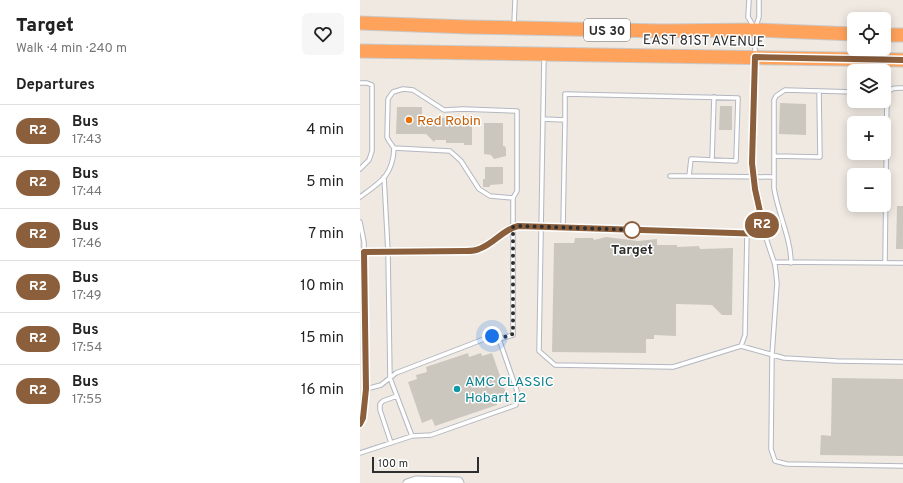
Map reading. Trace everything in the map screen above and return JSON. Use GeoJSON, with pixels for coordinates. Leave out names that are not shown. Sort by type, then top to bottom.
{"type":"FeatureCollection","features":[{"type":"Feature","properties":{"kind":"highway","name":"EAST 81ST AVENUE"},"geometry":{"type":"LineString","coordinates":[[360,23],[663,31],[755,30],[847,34]]}},
{"type":"Feature","properties":{"kind":"highway"},"geometry":{"type":"LineString","coordinates":[[891,35],[903,35]]}},
{"type":"Feature","properties":{"kind":"highway","name":"EAST 81ST AVENUE"},"geometry":{"type":"LineString","coordinates":[[360,51],[903,60]]}},
{"type":"Feature","properties":{"kind":"street"},"geometry":{"type":"LineString","coordinates":[[408,483],[416,480],[434,482],[459,481],[460,483]]}},
{"type":"Feature","properties":{"kind":"lane"},"geometry":{"type":"LineString","coordinates":[[514,28],[515,0]]}},
{"type":"Feature","properties":{"kind":"lane"},"geometry":{"type":"LineString","coordinates":[[748,0],[748,17],[755,30]]}},
{"type":"Feature","properties":{"kind":"lane"},"geometry":{"type":"LineString","coordinates":[[759,0],[759,17],[755,30],[752,163],[753,177],[765,234],[774,262],[777,283],[772,355],[771,449],[775,461],[787,464],[903,466]]}},
{"type":"Feature","properties":{"kind":"lane"},"geometry":{"type":"LineString","coordinates":[[544,54],[539,351],[555,365],[673,367],[741,346],[784,358],[837,361],[903,362]]}},
{"type":"Feature","properties":{"kind":"lane"},"geometry":{"type":"LineString","coordinates":[[360,83],[372,85],[372,151],[369,160],[362,164],[360,169]]}},
{"type":"Feature","properties":{"kind":"lane"},"geometry":{"type":"LineString","coordinates":[[891,89],[903,88]]}},
{"type":"Feature","properties":{"kind":"lane"},"geometry":{"type":"LineString","coordinates":[[360,197],[378,184],[389,172],[394,159],[394,148],[387,137],[388,99],[393,92],[403,89],[413,90],[444,110],[463,109],[517,111],[516,191],[513,198],[513,334],[499,339],[492,336],[396,373],[381,385],[366,389]]}},
{"type":"Feature","properties":{"kind":"lane"},"geometry":{"type":"LineString","coordinates":[[790,263],[791,252],[776,201],[774,177],[774,100],[776,96],[785,90],[847,92]]}},
{"type":"Feature","properties":{"kind":"lane"},"geometry":{"type":"LineString","coordinates":[[774,156],[820,157],[819,91]]}},
{"type":"Feature","properties":{"kind":"lane"},"geometry":{"type":"LineString","coordinates":[[563,228],[566,94],[738,98],[736,160],[691,159],[690,176]]}},
{"type":"Feature","properties":{"kind":"lane"},"geometry":{"type":"LineString","coordinates":[[712,160],[714,97]]}},
{"type":"Feature","properties":{"kind":"lane"},"geometry":{"type":"LineString","coordinates":[[885,263],[886,108]]}},
{"type":"Feature","properties":{"kind":"lane"},"geometry":{"type":"LineString","coordinates":[[543,119],[565,120]]}},
{"type":"Feature","properties":{"kind":"lane"},"geometry":{"type":"LineString","coordinates":[[394,148],[450,151],[461,161],[479,189],[490,196],[513,198]]}},
{"type":"Feature","properties":{"kind":"lane"},"geometry":{"type":"LineString","coordinates":[[670,176],[774,177]]}},
{"type":"Feature","properties":{"kind":"lane"},"geometry":{"type":"LineString","coordinates":[[384,177],[388,252],[390,378],[412,436]]}},
{"type":"Feature","properties":{"kind":"lane"},"geometry":{"type":"LineString","coordinates":[[360,222],[365,266],[366,389],[363,418],[360,424]]}},
{"type":"Feature","properties":{"kind":"lane"},"geometry":{"type":"LineString","coordinates":[[364,252],[478,250],[493,242],[509,229],[518,226],[765,234]]}},
{"type":"Feature","properties":{"kind":"lane"},"geometry":{"type":"LineString","coordinates":[[741,346],[745,335],[747,233]]}},
{"type":"Feature","properties":{"kind":"lane"},"geometry":{"type":"LineString","coordinates":[[360,249],[364,248]]}},
{"type":"Feature","properties":{"kind":"lane"},"geometry":{"type":"LineString","coordinates":[[774,262],[903,263]]}},
{"type":"Feature","properties":{"kind":"lane"},"geometry":{"type":"LineString","coordinates":[[360,267],[365,266]]}},
{"type":"Feature","properties":{"kind":"lane"},"geometry":{"type":"LineString","coordinates":[[360,283],[365,282]]}},
{"type":"Feature","properties":{"kind":"lane"},"geometry":{"type":"LineString","coordinates":[[360,300],[365,298]]}},
{"type":"Feature","properties":{"kind":"lane"},"geometry":{"type":"LineString","coordinates":[[360,453],[412,436],[431,435],[516,404],[517,391],[499,339]]}},
{"type":"Feature","properties":{"kind":"lane"},"geometry":{"type":"LineString","coordinates":[[391,443],[380,410],[380,404],[397,396]]}},
{"type":"Feature","properties":{"kind":"lane"},"geometry":{"type":"LineString","coordinates":[[360,399],[365,398]]}},
{"type":"Feature","properties":{"kind":"building"},"geometry":{"type":"Polygon","coordinates":[[[780,103],[806,104],[806,135],[779,134],[780,103]]]}},
{"type":"Feature","properties":{"kind":"building"},"geometry":{"type":"Polygon","coordinates":[[[720,106],[732,106],[732,130],[719,130],[720,106]]]}},
{"type":"Feature","properties":{"kind":"building"},"geometry":{"type":"Polygon","coordinates":[[[397,107],[422,107],[422,118],[472,118],[472,145],[464,145],[464,143],[446,143],[446,140],[435,140],[434,142],[426,134],[396,134],[397,107]]]}},
{"type":"Feature","properties":{"kind":"building"},"geometry":{"type":"Polygon","coordinates":[[[484,123],[503,123],[503,146],[505,146],[506,149],[506,156],[494,159],[491,155],[484,154],[484,123]]]}},
{"type":"Feature","properties":{"kind":"building"},"geometry":{"type":"Polygon","coordinates":[[[485,167],[503,167],[503,184],[483,187],[485,167]]]}},
{"type":"Feature","properties":{"kind":"building"},"geometry":{"type":"Polygon","coordinates":[[[897,206],[903,206],[903,249],[896,249],[897,206]]]}},
{"type":"Feature","properties":{"kind":"building","name":"Target"},"geometry":{"type":"Polygon","coordinates":[[[606,237],[638,241],[657,239],[657,245],[677,245],[677,247],[699,246],[700,249],[733,248],[732,315],[722,315],[712,305],[676,304],[676,336],[654,335],[654,339],[646,339],[646,353],[552,352],[554,243],[574,243],[575,238],[593,238],[594,240],[606,237]]]}},
{"type":"Feature","properties":{"kind":"building","name":"AMC CLASSIC Hobart 12"},"geometry":{"type":"Polygon","coordinates":[[[468,353],[469,357],[481,353],[482,356],[492,353],[507,396],[496,400],[497,405],[435,426],[432,419],[422,423],[408,382],[417,379],[416,375],[427,372],[426,367],[468,353]]]}},
{"type":"Feature","properties":{"kind":"building"},"geometry":{"type":"Polygon","coordinates":[[[832,378],[903,379],[903,456],[820,455],[821,435],[831,436],[832,378]]]}},
{"type":"Feature","properties":{"kind":"bus line","name":"R2"},"geometry":{"type":"LineString","coordinates":[[360,424],[363,418],[366,389],[364,252],[478,250],[493,242],[509,229],[518,226],[765,234],[755,189],[752,163],[755,57],[903,60]]}},
{"type":"Feature","properties":{"kind":"place","name":"Red Robin"},"geometry":{"type":"Point","coordinates":[409,120]}},
{"type":"Feature","properties":{"kind":"place","name":"Target"},"geometry":{"type":"Point","coordinates":[632,230]}},
{"type":"Feature","properties":{"kind":"place","name":"AMC CLASSIC Hobart 12"},"geometry":{"type":"Point","coordinates":[457,389]}},
{"type":"Feature","properties":{"kind":"route"},"geometry":{"type":"LineString","coordinates":[[492,336],[499,339],[513,334],[513,227],[637,230],[632,230]]}}]}
